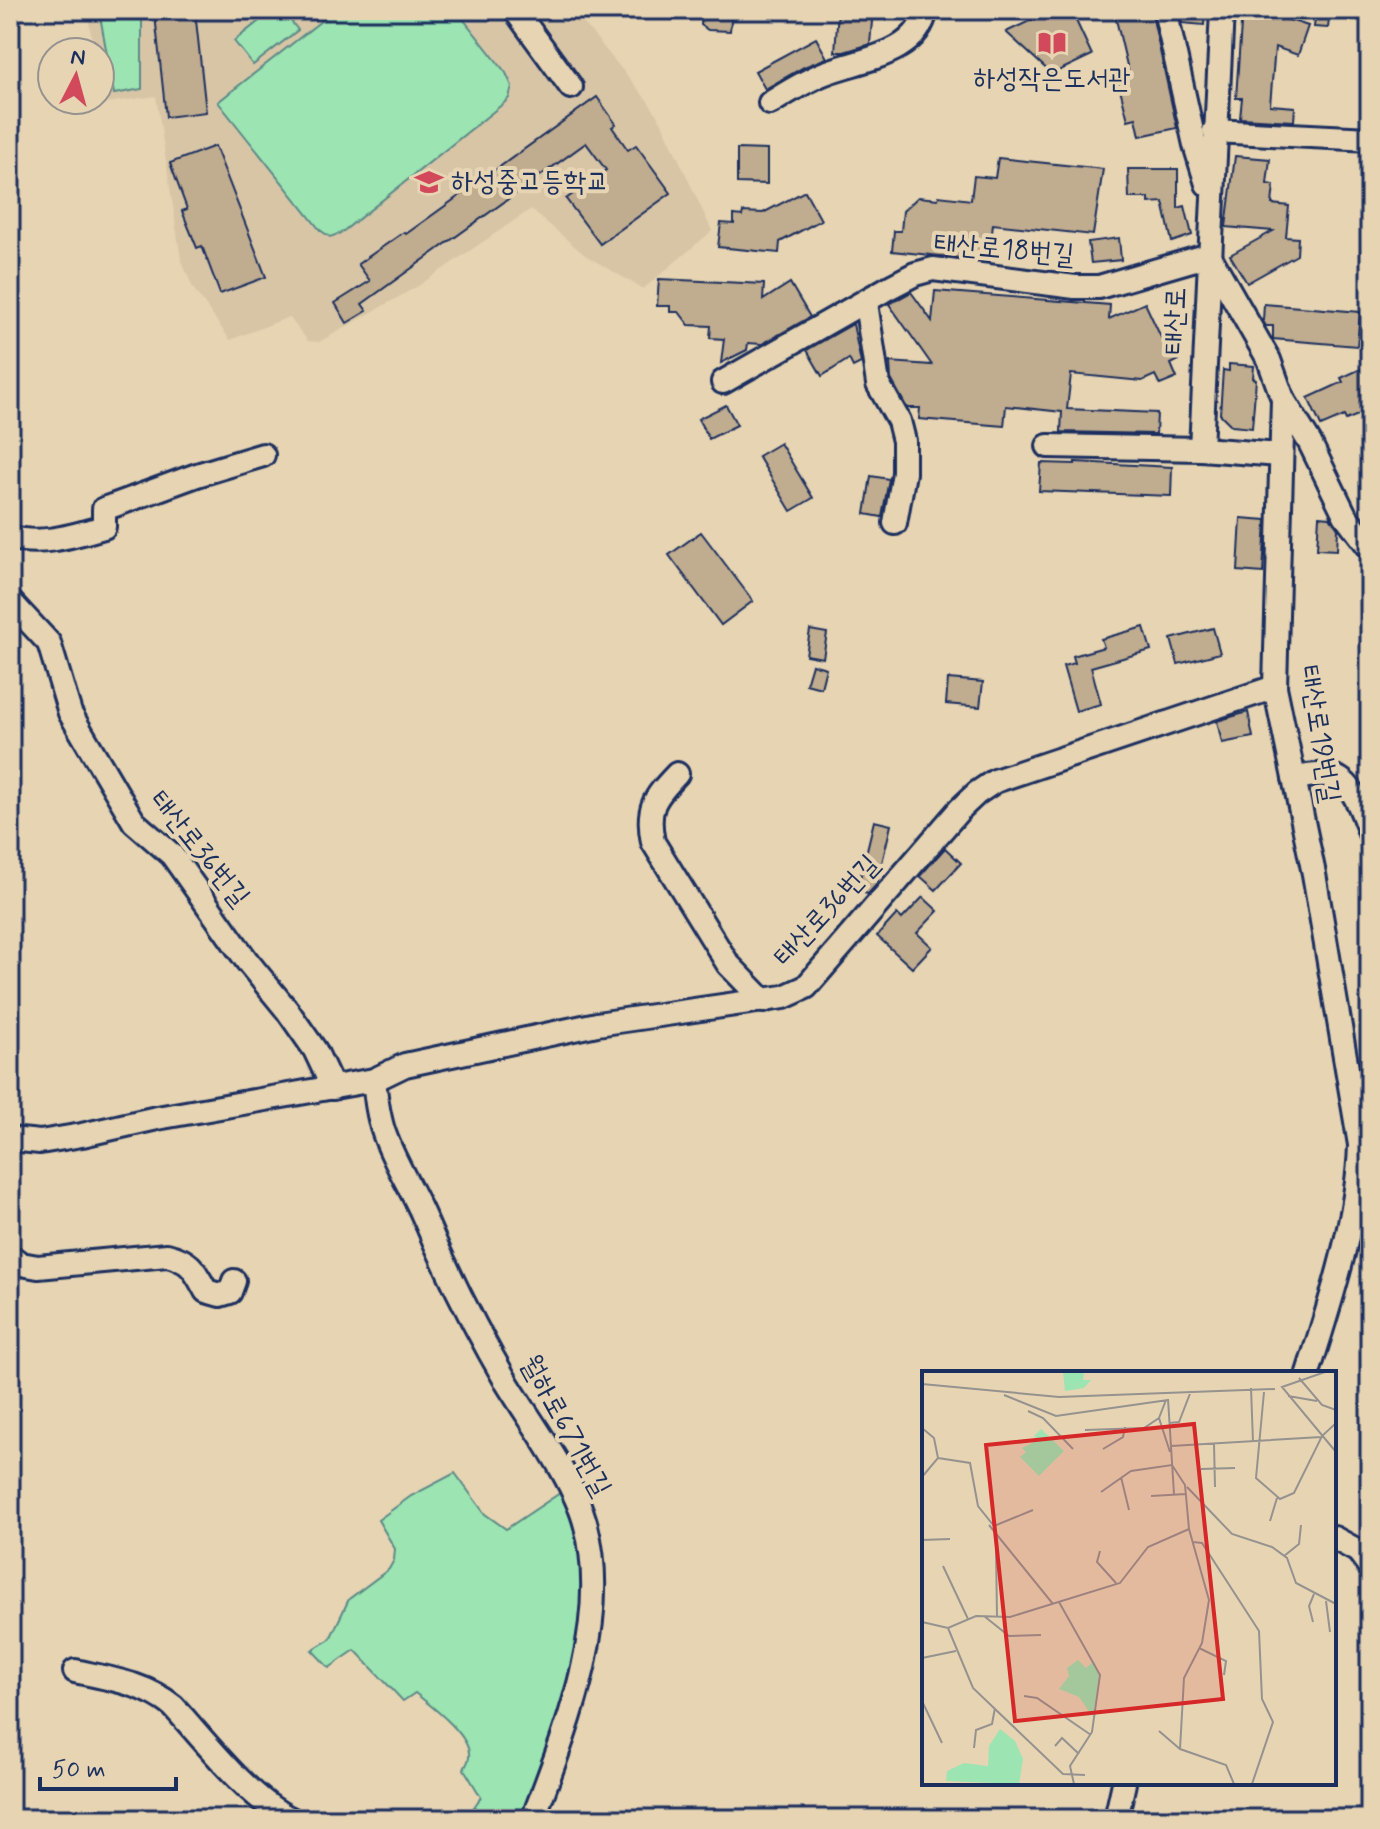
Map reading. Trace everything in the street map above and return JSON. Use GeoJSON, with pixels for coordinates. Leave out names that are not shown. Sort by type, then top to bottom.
{"type":"FeatureCollection","features":[{"type":"Feature","properties":{"kind":"street"},"geometry":{"type":"LineString","coordinates":[[515,10],[571,87]]}},
{"type":"Feature","properties":{"kind":"street"},"geometry":{"type":"LineString","coordinates":[[770,103],[822,74],[885,54],[916,32],[924,21],[926,10]]}},
{"type":"Feature","properties":{"kind":"street","name":"태산로"},"geometry":{"type":"LineString","coordinates":[[1165,10],[1195,145],[1212,197]]}},
{"type":"Feature","properties":{"kind":"street","name":"태산로"},"geometry":{"type":"LineString","coordinates":[[1201,449],[1222,10]]}},
{"type":"Feature","properties":{"kind":"street"},"geometry":{"type":"LineString","coordinates":[[1214,131],[1370,139]]}},
{"type":"Feature","properties":{"kind":"street","name":"태산로18번길"},"geometry":{"type":"LineString","coordinates":[[723,382],[915,274],[933,269],[1075,287],[1099,287],[1209,255]]}},
{"type":"Feature","properties":{"kind":"street","name":"태산로19번길"},"geometry":{"type":"LineString","coordinates":[[1209,255],[1269,360],[1283,399],[1275,687],[1314,874],[1360,1145],[1359,1167],[1341,1258],[1309,1371]]}},
{"type":"Feature","properties":{"kind":"street"},"geometry":{"type":"LineString","coordinates":[[866,303],[878,384],[899,421],[904,441],[904,473],[895,523]]}},
{"type":"Feature","properties":{"kind":"street"},"geometry":{"type":"LineString","coordinates":[[1283,399],[1310,443],[1345,515],[1370,548]]}},
{"type":"Feature","properties":{"kind":"street"},"geometry":{"type":"LineString","coordinates":[[1048,446],[1201,449],[1280,455]]}},
{"type":"Feature","properties":{"kind":"street"},"geometry":{"type":"LineString","coordinates":[[10,537],[48,540],[104,527],[104,509],[263,455]]}},
{"type":"Feature","properties":{"kind":"street","name":"태산로36번길"},"geometry":{"type":"LineString","coordinates":[[10,601],[49,643],[70,713],[134,822],[172,855],[315,1050],[333,1088]]}},
{"type":"Feature","properties":{"kind":"street","name":"태산로36번길"},"geometry":{"type":"LineString","coordinates":[[10,1139],[40,1142],[82,1135],[157,1118],[374,1080],[405,1065],[597,1024],[784,997],[806,987],[960,809],[995,781],[1275,687]]}},
{"type":"Feature","properties":{"kind":"street"},"geometry":{"type":"LineString","coordinates":[[677,774],[659,792],[651,807],[649,823],[653,842],[728,964],[764,1001]]}},
{"type":"Feature","properties":{"kind":"street"},"geometry":{"type":"LineString","coordinates":[[1294,778],[1339,777],[1350,788],[1370,833]]}},
{"type":"Feature","properties":{"kind":"street","name":"월하로671번길"},"geometry":{"type":"LineString","coordinates":[[374,1080],[385,1135],[451,1281],[476,1331],[569,1487],[586,1525],[592,1585],[584,1657],[562,1742],[533,1819]]}},
{"type":"Feature","properties":{"kind":"street"},"geometry":{"type":"LineString","coordinates":[[10,1256],[21,1264],[38,1267],[167,1255],[185,1260],[206,1291],[220,1295],[230,1292],[234,1281]]}},
{"type":"Feature","properties":{"kind":"street"},"geometry":{"type":"LineString","coordinates":[[1336,1539],[1358,1551],[1370,1567]]}},
{"type":"Feature","properties":{"kind":"street"},"geometry":{"type":"LineString","coordinates":[[75,1671],[144,1687],[159,1695],[254,1792],[269,1806],[291,1819]]}},
{"type":"Feature","properties":{"kind":"street"},"geometry":{"type":"LineString","coordinates":[[1116,1819],[1124,1785]]}},
{"type":"Feature","properties":{"kind":"shaded area","name":"하성중고등학교"},"geometry":{"type":"Polygon","coordinates":[[[87,10],[573,10],[661,121],[712,231],[643,289],[585,255],[531,209],[418,286],[319,342],[308,341],[289,317],[230,340],[193,288],[181,259],[156,96],[116,101],[116,36],[91,36],[87,10]]]}},
{"type":"Feature","properties":{"kind":"green space"},"geometry":{"type":"Polygon","coordinates":[[[99,10],[142,10],[142,89],[116,94],[116,36],[104,36],[99,10]]]}},
{"type":"Feature","properties":{"kind":"green space"},"geometry":{"type":"Polygon","coordinates":[[[273,10],[282,10],[298,30],[253,65],[234,41],[273,10]]]}},
{"type":"Feature","properties":{"kind":"green space"},"geometry":{"type":"Polygon","coordinates":[[[335,10],[456,10],[506,73],[512,86],[504,103],[341,233],[330,237],[320,230],[218,102],[335,10]]]}},
{"type":"Feature","properties":{"kind":"green space"},"geometry":{"type":"Polygon","coordinates":[[[455,1473],[485,1514],[506,1529],[563,1491],[576,1518],[584,1587],[569,1692],[529,1819],[487,1819],[474,1807],[481,1797],[464,1769],[469,1757],[464,1740],[449,1722],[415,1693],[403,1701],[355,1650],[329,1668],[312,1650],[330,1639],[349,1599],[389,1569],[394,1560],[395,1549],[378,1520],[411,1496],[455,1473]]]}},
{"type":"Feature","properties":{"kind":"building"},"geometry":{"type":"Polygon","coordinates":[[[702,10],[732,10],[730,31],[708,30],[701,25],[702,10]]]}},
{"type":"Feature","properties":{"kind":"building"},"geometry":{"type":"Polygon","coordinates":[[[838,10],[873,10],[870,44],[835,52],[838,10]]]}},
{"type":"Feature","properties":{"kind":"building","name":"하성작은도서관"},"geometry":{"type":"Polygon","coordinates":[[[1053,10],[1071,10],[1092,55],[1052,74],[1006,32],[1053,10]]]}},
{"type":"Feature","properties":{"kind":"building"},"geometry":{"type":"Polygon","coordinates":[[[1151,10],[1177,128],[1140,136],[1136,118],[1128,120],[1117,77],[1129,74],[1115,15],[1151,10]]]}},
{"type":"Feature","properties":{"kind":"building"},"geometry":{"type":"Polygon","coordinates":[[[1179,10],[1205,10],[1204,25],[1182,23],[1179,10]]]}},
{"type":"Feature","properties":{"kind":"building"},"geometry":{"type":"Polygon","coordinates":[[[1242,10],[1277,13],[1277,16],[1308,26],[1298,55],[1275,47],[1270,105],[1295,107],[1294,121],[1240,118],[1242,98],[1236,98],[1242,10]]]}},
{"type":"Feature","properties":{"kind":"building"},"geometry":{"type":"Polygon","coordinates":[[[1316,10],[1330,10],[1328,28],[1314,27],[1316,10]]]}},
{"type":"Feature","properties":{"kind":"building"},"geometry":{"type":"Polygon","coordinates":[[[195,11],[206,112],[166,117],[155,15],[195,11]]]}},
{"type":"Feature","properties":{"kind":"building"},"geometry":{"type":"Polygon","coordinates":[[[816,38],[827,58],[765,89],[755,71],[816,38]]]}},
{"type":"Feature","properties":{"kind":"building"},"geometry":{"type":"Polygon","coordinates":[[[597,97],[616,124],[612,127],[628,150],[636,145],[671,193],[600,244],[566,199],[606,170],[586,143],[362,304],[367,311],[347,323],[335,303],[370,281],[358,264],[404,232],[406,234],[597,97]]]}},
{"type":"Feature","properties":{"kind":"building"},"geometry":{"type":"Polygon","coordinates":[[[215,146],[266,277],[220,294],[202,246],[197,248],[182,211],[187,209],[170,163],[215,146]]]}},
{"type":"Feature","properties":{"kind":"building"},"geometry":{"type":"Polygon","coordinates":[[[737,149],[767,150],[767,184],[737,183],[737,149]]]}},
{"type":"Feature","properties":{"kind":"building"},"geometry":{"type":"Polygon","coordinates":[[[1235,156],[1270,159],[1267,184],[1274,185],[1272,204],[1289,206],[1286,237],[1298,238],[1297,255],[1247,283],[1230,255],[1273,231],[1226,227],[1235,156]]]}},
{"type":"Feature","properties":{"kind":"building"},"geometry":{"type":"Polygon","coordinates":[[[998,158],[1103,169],[1093,235],[993,224],[989,261],[892,251],[894,231],[901,231],[903,211],[918,197],[971,200],[974,176],[995,178],[998,158]]]}},
{"type":"Feature","properties":{"kind":"building"},"geometry":{"type":"Polygon","coordinates":[[[1128,169],[1178,169],[1178,208],[1185,206],[1192,235],[1172,242],[1163,202],[1149,203],[1149,198],[1129,198],[1128,169]]]}},
{"type":"Feature","properties":{"kind":"building"},"geometry":{"type":"Polygon","coordinates":[[[805,191],[821,220],[780,242],[779,253],[718,247],[721,223],[734,224],[734,215],[742,216],[743,212],[763,213],[805,191]]]}},
{"type":"Feature","properties":{"kind":"building"},"geometry":{"type":"Polygon","coordinates":[[[1119,238],[1121,260],[1091,263],[1088,242],[1119,238]]]}},
{"type":"Feature","properties":{"kind":"building"},"geometry":{"type":"Polygon","coordinates":[[[659,279],[764,284],[763,300],[790,283],[810,317],[762,344],[748,343],[747,350],[721,363],[724,339],[710,338],[711,326],[689,325],[679,312],[670,312],[670,306],[657,306],[659,279]]]}},
{"type":"Feature","properties":{"kind":"building"},"geometry":{"type":"Polygon","coordinates":[[[935,291],[1110,305],[1109,319],[1145,303],[1165,346],[1172,343],[1179,360],[1171,364],[1177,378],[1160,385],[1155,375],[1142,381],[1071,374],[1067,409],[1157,413],[1156,434],[1061,432],[1062,412],[1006,406],[1004,426],[919,419],[920,408],[907,408],[891,379],[890,362],[932,365],[889,304],[911,292],[932,321],[935,291]]]}},
{"type":"Feature","properties":{"kind":"building"},"geometry":{"type":"Polygon","coordinates":[[[1264,304],[1360,312],[1357,346],[1273,339],[1273,326],[1266,326],[1263,321],[1264,304]]]}},
{"type":"Feature","properties":{"kind":"building"},"geometry":{"type":"Polygon","coordinates":[[[853,324],[861,363],[853,367],[849,359],[822,376],[807,350],[853,324]]]}},
{"type":"Feature","properties":{"kind":"building"},"geometry":{"type":"Polygon","coordinates":[[[1229,364],[1254,366],[1253,378],[1256,379],[1252,428],[1232,426],[1220,414],[1223,370],[1229,371],[1229,364]]]}},
{"type":"Feature","properties":{"kind":"building"},"geometry":{"type":"Polygon","coordinates":[[[1365,367],[1370,377],[1370,410],[1321,426],[1308,398],[1343,382],[1341,378],[1365,367]]]}},
{"type":"Feature","properties":{"kind":"building"},"geometry":{"type":"Polygon","coordinates":[[[726,405],[737,425],[709,439],[698,419],[726,405]]]}},
{"type":"Feature","properties":{"kind":"building"},"geometry":{"type":"Polygon","coordinates":[[[780,443],[813,498],[791,511],[758,456],[780,443]]]}},
{"type":"Feature","properties":{"kind":"building"},"geometry":{"type":"Polygon","coordinates":[[[1041,463],[1172,467],[1171,496],[1039,491],[1041,463]]]}},
{"type":"Feature","properties":{"kind":"building"},"geometry":{"type":"Polygon","coordinates":[[[871,476],[889,479],[882,517],[865,514],[871,476]]]}},
{"type":"Feature","properties":{"kind":"building"},"geometry":{"type":"Polygon","coordinates":[[[1319,516],[1330,517],[1338,529],[1337,550],[1317,549],[1319,516]]]}},
{"type":"Feature","properties":{"kind":"building"},"geometry":{"type":"Polygon","coordinates":[[[1241,518],[1266,520],[1263,573],[1238,571],[1241,518]]]}},
{"type":"Feature","properties":{"kind":"building"},"geometry":{"type":"Polygon","coordinates":[[[701,532],[753,601],[721,625],[669,555],[701,532]]]}},
{"type":"Feature","properties":{"kind":"building"},"geometry":{"type":"Polygon","coordinates":[[[1144,627],[1151,650],[1091,667],[1101,704],[1076,711],[1063,666],[1075,663],[1073,656],[1104,647],[1101,639],[1144,627]]]}},
{"type":"Feature","properties":{"kind":"building"},"geometry":{"type":"Polygon","coordinates":[[[1213,628],[1220,653],[1178,664],[1171,639],[1213,628]]]}},
{"type":"Feature","properties":{"kind":"building"},"geometry":{"type":"Polygon","coordinates":[[[810,630],[827,633],[823,658],[806,655],[810,630]]]}},
{"type":"Feature","properties":{"kind":"building"},"geometry":{"type":"Polygon","coordinates":[[[812,664],[826,668],[821,688],[806,684],[812,664]]]}},
{"type":"Feature","properties":{"kind":"building"},"geometry":{"type":"Polygon","coordinates":[[[948,679],[983,682],[980,707],[946,704],[948,679]]]}},
{"type":"Feature","properties":{"kind":"building"},"geometry":{"type":"Polygon","coordinates":[[[1248,712],[1253,737],[1222,743],[1217,721],[1248,712]]]}},
{"type":"Feature","properties":{"kind":"building"},"geometry":{"type":"Polygon","coordinates":[[[874,821],[891,825],[877,884],[868,894],[857,891],[874,821]]]}},
{"type":"Feature","properties":{"kind":"building"},"geometry":{"type":"Polygon","coordinates":[[[945,848],[961,863],[936,890],[920,876],[945,848]]]}},
{"type":"Feature","properties":{"kind":"building"},"geometry":{"type":"Polygon","coordinates":[[[923,897],[938,911],[917,933],[932,947],[912,968],[877,936],[897,914],[902,919],[923,897]]]}},
{"type":"Feature","properties":{"kind":"place","name":"하성작은도서관"},"geometry":{"type":"Point","coordinates":[1052,43]}},
{"type":"Feature","properties":{"kind":"place","name":"하성중고등학교"},"geometry":{"type":"Point","coordinates":[429,182]}}]}
